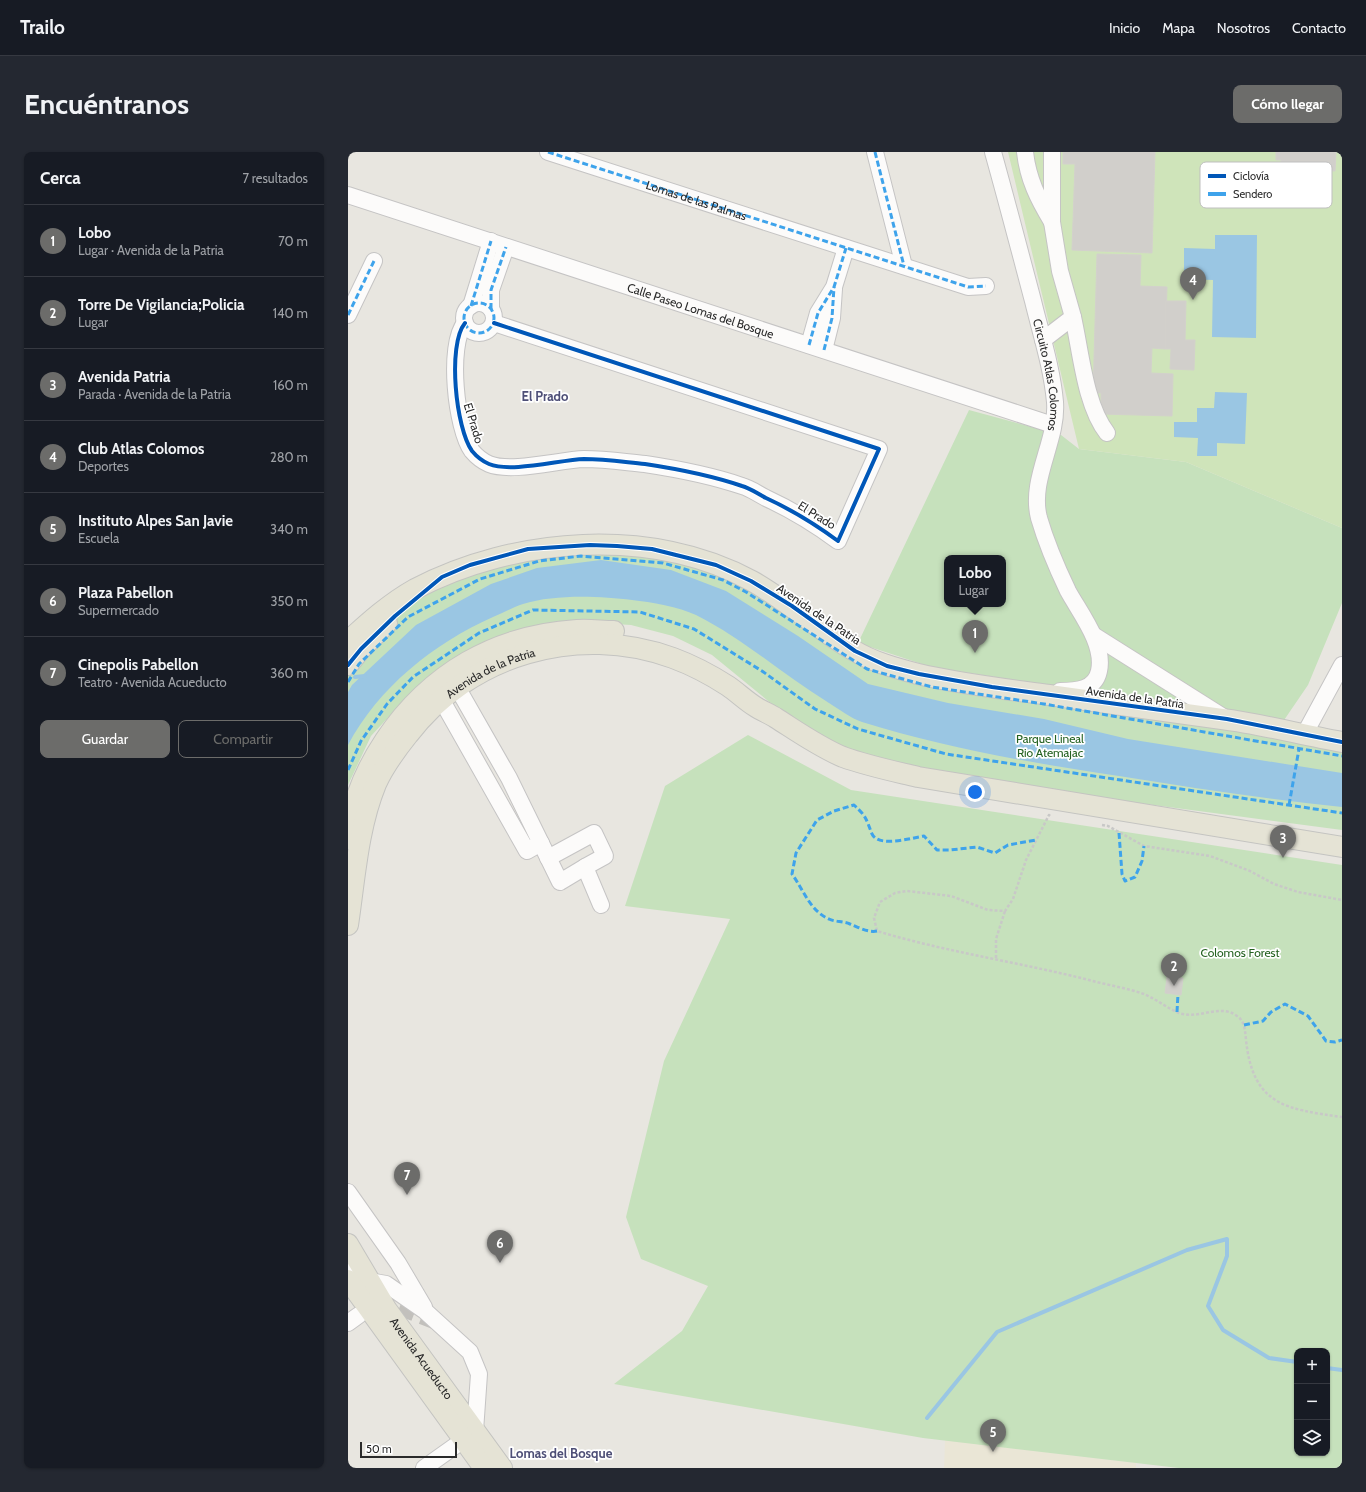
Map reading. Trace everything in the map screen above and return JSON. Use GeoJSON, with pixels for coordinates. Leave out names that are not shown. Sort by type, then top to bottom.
{"type":"FeatureCollection","features":[{"type":"Feature","properties":{"kind":"main road","name":"Avenida de la Patria"},"geometry":{"type":"LineString","coordinates":[[348,641],[380,612],[414,590],[470,565],[499,556],[553,546],[617,546],[658,550],[716,565],[751,581],[792,606],[855,651],[887,666],[919,674],[992,687],[1227,719],[1342,742]]}},
{"type":"Feature","properties":{"kind":"main road","name":"Avenida de la Patria"},"geometry":{"type":"LineString","coordinates":[[348,665],[361,649],[395,616],[442,577]]}},
{"type":"Feature","properties":{"kind":"main road","name":"Avenida de la Patria"},"geometry":{"type":"LineString","coordinates":[[348,839],[352,812],[362,783],[378,752],[394,727],[422,694],[451,672],[466,662],[505,645],[540,635],[578,630],[618,632],[651,638],[682,649],[709,662],[759,700],[774,716]]}},
{"type":"Feature","properties":{"kind":"main road","name":"Avenida de la Patria"},"geometry":{"type":"LineString","coordinates":[[348,925],[364,820],[377,783],[396,750],[419,720],[441,698],[457,686],[490,667],[519,656],[548,648],[578,644],[609,644],[640,648],[673,658],[703,671],[729,687],[754,706],[774,716],[812,742],[842,756],[874,767],[918,777],[1342,847]]}},
{"type":"Feature","properties":{"kind":"main road","name":"Avenida Acueducto"},"geometry":{"type":"LineString","coordinates":[[348,1244],[354,1274],[387,1310],[502,1468]]}},
{"type":"Feature","properties":{"kind":"main road"},"geometry":{"type":"LineString","coordinates":[[354,1274],[484,1468]]}},
{"type":"Feature","properties":{"kind":"main road","name":"Avenida Acueducto"},"geometry":{"type":"LineString","coordinates":[[352,1313],[391,1356],[471,1468]]}},
{"type":"Feature","properties":{"kind":"street","name":"Lomas de las Palmas"},"geometry":{"type":"LineString","coordinates":[[548,152],[968,287],[986,286]]}},
{"type":"Feature","properties":{"kind":"street"},"geometry":{"type":"LineString","coordinates":[[875,152],[904,266]]}},
{"type":"Feature","properties":{"kind":"street","name":"Circuito Atlas Colomos"},"geometry":{"type":"LineString","coordinates":[[992,687],[1077,692],[1087,688],[1095,680],[1100,670],[1095,636],[1068,590],[1039,517],[1038,489],[1053,425],[1055,403],[1043,340],[994,152]]}},
{"type":"Feature","properties":{"kind":"street"},"geometry":{"type":"LineString","coordinates":[[1025,152],[1030,179],[1036,196],[1052,222]]}},
{"type":"Feature","properties":{"kind":"street"},"geometry":{"type":"LineString","coordinates":[[1052,152],[1052,222],[1060,271],[1074,317],[1087,385],[1099,423],[1106,433]]}},
{"type":"Feature","properties":{"kind":"street","name":"Calle Paseo Lomas del Bosque"},"geometry":{"type":"LineString","coordinates":[[348,195],[1053,425]]}},
{"type":"Feature","properties":{"kind":"street"},"geometry":{"type":"LineString","coordinates":[[491,241],[471,306],[465,313],[465,323],[469,330],[479,334],[487,332],[492,316],[491,290],[506,246]]}},
{"type":"Feature","properties":{"kind":"street"},"geometry":{"type":"LineString","coordinates":[[824,350],[832,318],[834,287],[846,248]]}},
{"type":"Feature","properties":{"kind":"street"},"geometry":{"type":"LineString","coordinates":[[348,315],[374,261]]}},
{"type":"Feature","properties":{"kind":"street"},"geometry":{"type":"LineString","coordinates":[[809,345],[818,313],[834,287]]}},
{"type":"Feature","properties":{"kind":"street"},"geometry":{"type":"LineString","coordinates":[[471,306],[482,304],[492,316]]}},
{"type":"Feature","properties":{"kind":"street","name":"El Prado"},"geometry":{"type":"LineString","coordinates":[[465,323],[461,327],[458,341],[455,382],[462,423],[471,450],[478,458],[497,466],[509,467],[584,459],[615,460],[677,469],[706,475],[743,486],[812,522],[838,541],[879,449],[492,316]]}},
{"type":"Feature","properties":{"kind":"street"},"geometry":{"type":"LineString","coordinates":[[1043,340],[1074,317]]}},
{"type":"Feature","properties":{"kind":"street","name":"Circuito Atlas Colomos"},"geometry":{"type":"LineString","coordinates":[[1095,636],[1227,719]]}},
{"type":"Feature","properties":{"kind":"street"},"geometry":{"type":"LineString","coordinates":[[1304,735],[1342,665]]}},
{"type":"Feature","properties":{"kind":"street"},"geometry":{"type":"LineString","coordinates":[[457,686],[509,778],[548,858],[560,882],[605,856],[594,833],[548,858]]}},
{"type":"Feature","properties":{"kind":"street"},"geometry":{"type":"LineString","coordinates":[[441,698],[527,851],[541,843]]}},
{"type":"Feature","properties":{"kind":"street"},"geometry":{"type":"LineString","coordinates":[[491,788],[509,778]]}},
{"type":"Feature","properties":{"kind":"street"},"geometry":{"type":"LineString","coordinates":[[585,867],[601,905]]}},
{"type":"Feature","properties":{"kind":"street"},"geometry":{"type":"LineString","coordinates":[[348,1192],[398,1263],[425,1310]]}},
{"type":"Feature","properties":{"kind":"street"},"geometry":{"type":"LineString","coordinates":[[354,1274],[386,1284],[425,1310],[470,1352],[479,1374],[476,1431]]}},
{"type":"Feature","properties":{"kind":"street"},"geometry":{"type":"LineString","coordinates":[[424,1468],[455,1446]]}},
{"type":"Feature","properties":{"kind":"path"},"geometry":{"type":"LineString","coordinates":[[996,958],[996,939],[1005,911],[1013,899],[1026,860],[1049,815],[1056,817]]}},
{"type":"Feature","properties":{"kind":"path"},"geometry":{"type":"LineString","coordinates":[[1100,825],[1108,826],[1144,846],[1210,856],[1250,871],[1274,884],[1298,892],[1342,900]]}},
{"type":"Feature","properties":{"kind":"path"},"geometry":{"type":"LineString","coordinates":[[1005,911],[988,910],[950,896],[907,891],[895,893],[880,902],[874,918],[877,931],[904,939],[996,958],[1145,995],[1179,1013],[1194,1016],[1226,1010],[1238,1016],[1244,1025],[1248,1061],[1260,1087],[1274,1100],[1306,1112],[1342,1116]]}},
{"type":"Feature","properties":{"kind":"shaded area"},"geometry":{"type":"Polygon","coordinates":[[[945,1440],[1136,1463],[1136,1468],[944,1468],[945,1440]]]}},
{"type":"Feature","properties":{"kind":"green space"},"geometry":{"type":"Polygon","coordinates":[[[1008,152],[1342,152],[1342,528],[1186,462],[1079,449],[1008,152]]]}},
{"type":"Feature","properties":{"kind":"green space"},"geometry":{"type":"Polygon","coordinates":[[[969,410],[1061,435],[1079,449],[1186,462],[1342,528],[1342,603],[1308,685],[1280,726],[931,667],[858,643],[969,410]]]}},
{"type":"Feature","properties":{"kind":"green space","name":"Parque Lineal Rio Atemajac"},"geometry":{"type":"Polygon","coordinates":[[[639,550],[743,580],[865,662],[1342,745],[1342,830],[980,782],[875,759],[811,733],[773,705],[712,655],[673,636],[631,625],[582,622],[488,643],[446,663],[408,696],[371,736],[348,785],[348,668],[361,650],[395,616],[442,577],[499,557],[639,550]]]}},
{"type":"Feature","properties":{"kind":"green space","name":"Colomos Forest"},"geometry":{"type":"Polygon","coordinates":[[[748,735],[851,790],[1342,865],[1342,1468],[1179,1468],[923,1438],[614,1384],[682,1331],[708,1286],[641,1259],[626,1217],[664,1061],[730,919],[625,906],[665,786],[748,735]]]}},
{"type":"Feature","properties":{"kind":"water"},"geometry":{"type":"Polygon","coordinates":[[[1215,235],[1257,235],[1256,338],[1212,337],[1213,280],[1184,279],[1184,248],[1215,249],[1215,235]]]}},
{"type":"Feature","properties":{"kind":"water"},"geometry":{"type":"Polygon","coordinates":[[[1215,392],[1247,393],[1245,444],[1217,443],[1217,456],[1197,456],[1198,438],[1174,437],[1174,422],[1197,422],[1197,408],[1214,408],[1215,392]]]}},
{"type":"Feature","properties":{"kind":"water"},"geometry":{"type":"Polygon","coordinates":[[[601,560],[671,570],[726,591],[798,636],[868,684],[948,703],[1044,719],[1128,739],[1342,773],[1342,807],[1230,793],[1054,766],[925,740],[862,722],[849,716],[731,635],[696,615],[673,607],[640,601],[606,598],[563,597],[523,604],[493,617],[449,640],[410,669],[392,686],[375,704],[348,745],[348,692],[352,685],[416,625],[491,584],[537,568],[601,560]]]}},
{"type":"Feature","properties":{"kind":"building"},"geometry":{"type":"Polygon","coordinates":[[[1063,152],[1155,152],[1152,253],[1072,250],[1075,164],[1063,164],[1063,152]]]}},
{"type":"Feature","properties":{"kind":"building"},"geometry":{"type":"Polygon","coordinates":[[[1276,152],[1336,152],[1335,171],[1332,171],[1332,162],[1281,162],[1281,160],[1276,160],[1276,152]]]}},
{"type":"Feature","properties":{"kind":"building"},"geometry":{"type":"Polygon","coordinates":[[[1097,254],[1141,255],[1140,286],[1167,287],[1165,349],[1152,348],[1151,373],[1173,374],[1172,416],[1101,414],[1101,393],[1093,393],[1097,254]]]}},
{"type":"Feature","properties":{"kind":"building"},"geometry":{"type":"Polygon","coordinates":[[[1166,301],[1186,301],[1185,340],[1195,340],[1194,370],[1170,369],[1171,349],[1165,349],[1166,301]]]}},
{"type":"Feature","properties":{"kind":"building"},"geometry":{"type":"Polygon","coordinates":[[[1167,977],[1183,978],[1181,995],[1165,993],[1167,977]]]}},
{"type":"Feature","properties":{"kind":"waterway"},"geometry":{"type":"LineString","coordinates":[[355,677],[365,676]]}},
{"type":"Feature","properties":{"kind":"waterway"},"geometry":{"type":"LineString","coordinates":[[927,1418],[997,1332],[1187,1250],[1227,1239],[1227,1256],[1208,1306],[1223,1330],[1269,1358],[1294,1362]]}},
{"type":"Feature","properties":{"kind":"waterway"},"geometry":{"type":"LineString","coordinates":[[1330,1368],[1342,1370]]}},
{"type":"Feature","properties":{"kind":"tunnel"},"geometry":{"type":"LineString","coordinates":[[377,1299],[434,1321]]}},
{"type":"Feature","properties":{"kind":"marked path"},"geometry":{"type":"LineString","coordinates":[[548,152],[968,287],[986,286]]}},
{"type":"Feature","properties":{"kind":"marked path"},"geometry":{"type":"LineString","coordinates":[[875,152],[904,266]]}},
{"type":"Feature","properties":{"kind":"marked path"},"geometry":{"type":"LineString","coordinates":[[471,306],[491,241]]}},
{"type":"Feature","properties":{"kind":"marked path"},"geometry":{"type":"LineString","coordinates":[[491,309],[491,290],[506,247]]}},
{"type":"Feature","properties":{"kind":"marked path"},"geometry":{"type":"LineString","coordinates":[[809,345],[818,313],[834,287],[846,248]]}},
{"type":"Feature","properties":{"kind":"marked path"},"geometry":{"type":"LineString","coordinates":[[348,315],[374,261]]}},
{"type":"Feature","properties":{"kind":"marked path"},"geometry":{"type":"LineString","coordinates":[[824,350],[832,318],[834,287]]}},
{"type":"Feature","properties":{"kind":"marked path"},"geometry":{"type":"LineString","coordinates":[[479,303],[490,307],[494,318],[490,329],[479,333],[468,329],[464,318],[468,307],[479,303]]}},
{"type":"Feature","properties":{"kind":"marked path"},"geometry":{"type":"LineString","coordinates":[[348,682],[359,664],[408,617],[480,579],[539,561],[581,556],[663,563],[723,580],[746,592],[867,669],[932,687],[1044,704],[1342,756]]}},
{"type":"Feature","properties":{"kind":"marked path"},"geometry":{"type":"LineString","coordinates":[[348,770],[361,741],[387,704],[413,677],[479,633],[533,610],[640,612],[694,629],[762,671],[815,709],[858,729],[946,754],[1342,813]]}},
{"type":"Feature","properties":{"kind":"marked path"},"geometry":{"type":"LineString","coordinates":[[1289,805],[1299,749]]}},
{"type":"Feature","properties":{"kind":"marked path"},"geometry":{"type":"LineString","coordinates":[[877,931],[867,930],[847,923],[831,920],[822,915],[812,905],[792,874],[796,853],[817,820],[834,811],[854,805],[864,815],[872,834],[876,838],[881,840],[896,841],[924,836],[937,850],[977,847],[995,853],[1008,845],[1036,840]]}},
{"type":"Feature","properties":{"kind":"marked path"},"geometry":{"type":"LineString","coordinates":[[1119,833],[1122,874],[1125,881],[1135,877],[1142,861],[1144,846]]}},
{"type":"Feature","properties":{"kind":"marked path"},"geometry":{"type":"LineString","coordinates":[[1177,1012],[1178,994]]}},
{"type":"Feature","properties":{"kind":"marked path"},"geometry":{"type":"LineString","coordinates":[[1244,1025],[1263,1021],[1271,1012],[1285,1004],[1308,1016],[1326,1041],[1335,1042],[1342,1040]]}},
{"type":"Feature","properties":{"kind":"cycle path"},"geometry":{"type":"LineString","coordinates":[[465,323],[459,334],[456,349],[455,367],[458,407],[466,440],[472,451],[484,462],[498,466],[522,467],[584,459],[645,464],[694,473],[748,488],[785,507],[838,541],[879,449],[494,323]]}},
{"type":"Feature","properties":{"kind":"cycle path"},"geometry":{"type":"LineString","coordinates":[[348,665],[361,649],[395,616],[442,577],[470,565],[528,549],[590,545],[617,546],[652,549],[716,565],[751,581],[792,606],[855,651],[887,666],[919,674],[992,687],[1227,719],[1342,742]]}},
{"type":"Feature","properties":{"kind":"place","name":"Club Atlas Colomos"},"geometry":{"type":"Point","coordinates":[1193,300]}},
{"type":"Feature","properties":{"kind":"place","name":"Lobo"},"geometry":{"type":"Point","coordinates":[975,653]}},
{"type":"Feature","properties":{"kind":"place","name":"Avenida Patria"},"geometry":{"type":"Point","coordinates":[1283,858]}},
{"type":"Feature","properties":{"kind":"place","name":"Torre De Vigilancia;Policia"},"geometry":{"type":"Point","coordinates":[1174,986]}},
{"type":"Feature","properties":{"kind":"place","name":"Cinepolis Pabellon"},"geometry":{"type":"Point","coordinates":[407,1195]}},
{"type":"Feature","properties":{"kind":"place","name":"Plaza Pabellon"},"geometry":{"type":"Point","coordinates":[500,1263]}},
{"type":"Feature","properties":{"kind":"place","name":"Instituto Alpes San Javie"},"geometry":{"type":"Point","coordinates":[993,1452]}},
{"type":"Feature","properties":{"kind":"district","name":"El Prado"},"geometry":{"type":"Point","coordinates":[545,396]}},
{"type":"Feature","properties":{"kind":"district","name":"Lomas del Bosque"},"geometry":{"type":"Point","coordinates":[561,1453]}}]}
